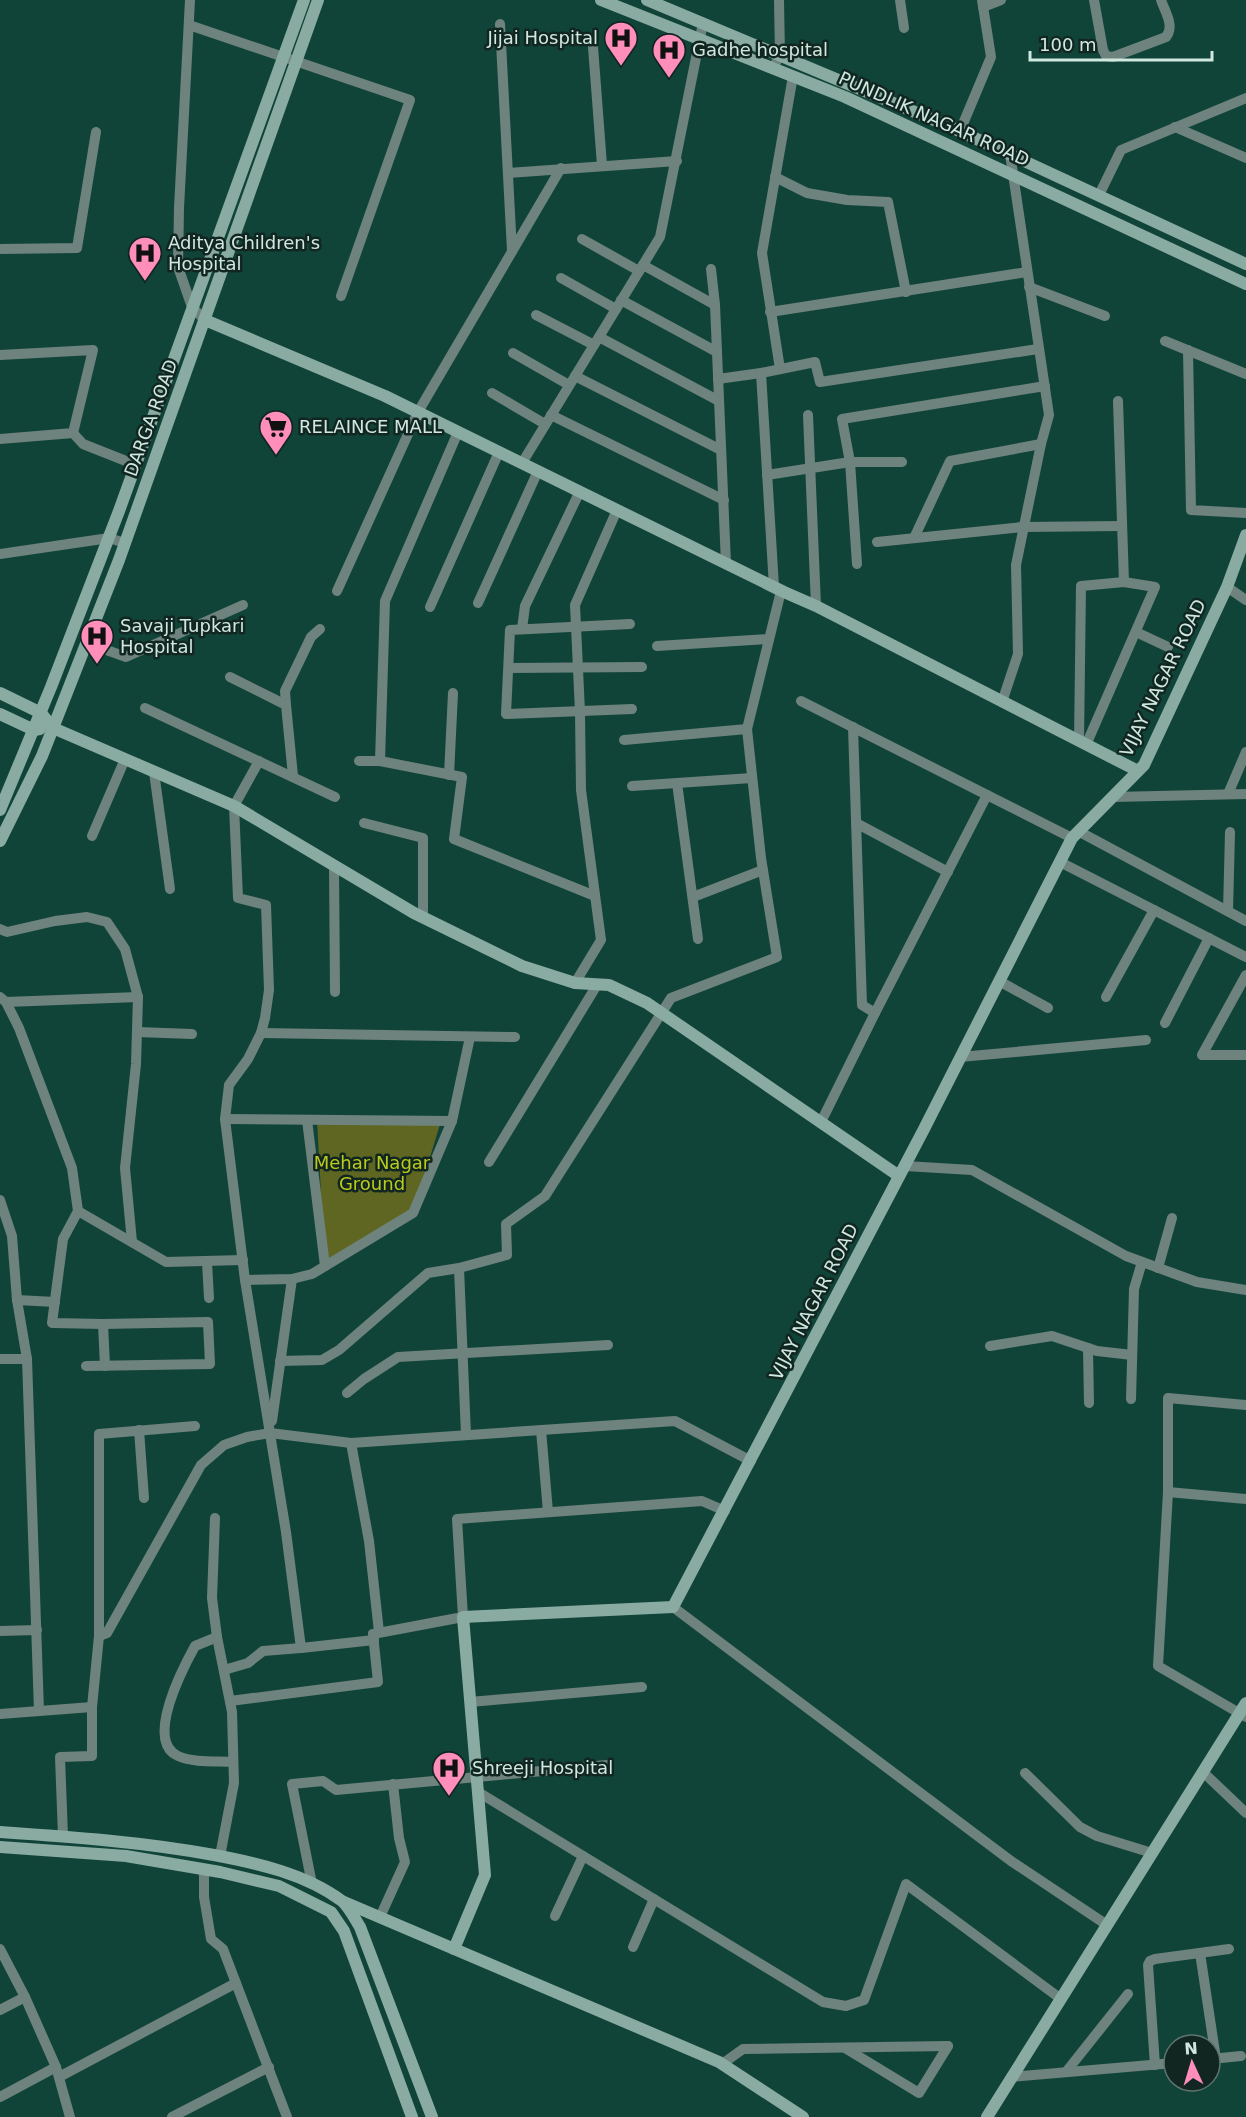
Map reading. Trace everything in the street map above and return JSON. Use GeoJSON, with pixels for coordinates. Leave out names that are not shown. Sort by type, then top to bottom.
{"type":"FeatureCollection","features":[{"type":"Feature","properties":{"kind":"street"},"geometry":{"type":"LineString","coordinates":[[190,0],[178,267],[192,307],[205,320],[385,396],[777,589],[816,606],[1138,771]]}},
{"type":"Feature","properties":{"kind":"street","name":"DARGA ROAD"},"geometry":{"type":"LineString","coordinates":[[0,842],[42,756],[125,543],[205,320],[289,59],[304,0]]}},
{"type":"Feature","properties":{"kind":"street","name":"DARGA ROAD"},"geometry":{"type":"LineString","coordinates":[[0,810],[41,713],[109,538],[192,307],[289,59],[318,0]]}},
{"type":"Feature","properties":{"kind":"street","name":"PUNDLIK NAGAR ROAD"},"geometry":{"type":"LineString","coordinates":[[601,0],[845,97],[1246,284]]}},
{"type":"Feature","properties":{"kind":"street","name":"PUNDLIK NAGAR ROAD"},"geometry":{"type":"LineString","coordinates":[[649,0],[960,131],[1246,264]]}},
{"type":"Feature","properties":{"kind":"street"},"geometry":{"type":"LineString","coordinates":[[773,68],[780,55],[780,0]]}},
{"type":"Feature","properties":{"kind":"street"},"geometry":{"type":"LineString","coordinates":[[900,0],[904,28]]}},
{"type":"Feature","properties":{"kind":"street"},"geometry":{"type":"LineString","coordinates":[[960,131],[991,57],[982,4],[1001,0]]}},
{"type":"Feature","properties":{"kind":"street"},"geometry":{"type":"LineString","coordinates":[[1094,0],[1103,50],[1107,56],[1113,57],[1166,37],[1170,32],[1170,26],[1161,0]]}},
{"type":"Feature","properties":{"kind":"street"},"geometry":{"type":"LineString","coordinates":[[522,463],[660,237],[703,23]]}},
{"type":"Feature","properties":{"kind":"street"},"geometry":{"type":"LineString","coordinates":[[500,24],[512,251]]}},
{"type":"Feature","properties":{"kind":"street"},"geometry":{"type":"LineString","coordinates":[[189,25],[410,100],[341,296]]}},
{"type":"Feature","properties":{"kind":"street"},"geometry":{"type":"LineString","coordinates":[[593,48],[602,165]]}},
{"type":"Feature","properties":{"kind":"street"},"geometry":{"type":"LineString","coordinates":[[780,369],[762,253],[793,76]]}},
{"type":"Feature","properties":{"kind":"street"},"geometry":{"type":"LineString","coordinates":[[1099,195],[1120,150],[1246,98]]}},
{"type":"Feature","properties":{"kind":"street"},"geometry":{"type":"LineString","coordinates":[[1175,127],[1246,158]]}},
{"type":"Feature","properties":{"kind":"street"},"geometry":{"type":"LineString","coordinates":[[0,249],[76,248],[96,132]]}},
{"type":"Feature","properties":{"kind":"street"},"geometry":{"type":"LineString","coordinates":[[1002,702],[1018,654],[1016,565],[1022,527],[1049,415],[1010,154]]}},
{"type":"Feature","properties":{"kind":"street"},"geometry":{"type":"LineString","coordinates":[[508,173],[676,161]]}},
{"type":"Feature","properties":{"kind":"street"},"geometry":{"type":"LineString","coordinates":[[337,591],[418,412],[561,168]]}},
{"type":"Feature","properties":{"kind":"street"},"geometry":{"type":"LineString","coordinates":[[775,177],[807,193],[847,200],[888,202],[906,292]]}},
{"type":"Feature","properties":{"kind":"street"},"geometry":{"type":"LineString","coordinates":[[582,239],[715,304]]}},
{"type":"Feature","properties":{"kind":"street"},"geometry":{"type":"LineString","coordinates":[[711,269],[715,304],[726,564]]}},
{"type":"Feature","properties":{"kind":"street"},"geometry":{"type":"LineString","coordinates":[[770,312],[1027,272]]}},
{"type":"Feature","properties":{"kind":"street"},"geometry":{"type":"LineString","coordinates":[[561,278],[717,352]]}},
{"type":"Feature","properties":{"kind":"street"},"geometry":{"type":"LineString","coordinates":[[1029,287],[1105,316]]}},
{"type":"Feature","properties":{"kind":"street"},"geometry":{"type":"LineString","coordinates":[[536,315],[596,341],[719,401]]}},
{"type":"Feature","properties":{"kind":"street"},"geometry":{"type":"LineString","coordinates":[[1165,342],[1246,374]]}},
{"type":"Feature","properties":{"kind":"street"},"geometry":{"type":"LineString","coordinates":[[718,379],[815,362],[820,382],[1038,348]]}},
{"type":"Feature","properties":{"kind":"street"},"geometry":{"type":"LineString","coordinates":[[0,355],[93,350],[73,433]]}},
{"type":"Feature","properties":{"kind":"street"},"geometry":{"type":"LineString","coordinates":[[1188,350],[1191,510],[1246,513]]}},
{"type":"Feature","properties":{"kind":"street"},"geometry":{"type":"LineString","coordinates":[[513,353],[721,450]]}},
{"type":"Feature","properties":{"kind":"street"},"geometry":{"type":"LineString","coordinates":[[280,1361],[322,1360],[339,1350],[428,1274],[507,1255],[506,1224],[545,1196],[671,998],[777,957],[763,870],[747,729],[769,639],[777,589],[761,373]]}},
{"type":"Feature","properties":{"kind":"street"},"geometry":{"type":"LineString","coordinates":[[857,564],[850,462],[842,419],[1045,386]]}},
{"type":"Feature","properties":{"kind":"street"},"geometry":{"type":"LineString","coordinates":[[492,393],[724,500]]}},
{"type":"Feature","properties":{"kind":"street"},"geometry":{"type":"LineString","coordinates":[[1118,401],[1124,582]]}},
{"type":"Feature","properties":{"kind":"street"},"geometry":{"type":"LineString","coordinates":[[808,415],[816,606]]}},
{"type":"Feature","properties":{"kind":"street"},"geometry":{"type":"LineString","coordinates":[[380,761],[384,601],[458,432]]}},
{"type":"Feature","properties":{"kind":"street"},"geometry":{"type":"LineString","coordinates":[[73,433],[82,444],[136,465]]}},
{"type":"Feature","properties":{"kind":"street"},"geometry":{"type":"LineString","coordinates":[[0,439],[73,433]]}},
{"type":"Feature","properties":{"kind":"street"},"geometry":{"type":"LineString","coordinates":[[914,538],[950,461],[1041,444]]}},
{"type":"Feature","properties":{"kind":"street"},"geometry":{"type":"LineString","coordinates":[[430,607],[499,452]]}},
{"type":"Feature","properties":{"kind":"street"},"geometry":{"type":"LineString","coordinates":[[767,475],[850,462],[902,462]]}},
{"type":"Feature","properties":{"kind":"street"},"geometry":{"type":"LineString","coordinates":[[478,603],[538,471]]}},
{"type":"Feature","properties":{"kind":"street"},"geometry":{"type":"LineString","coordinates":[[522,629],[525,606],[580,492]]}},
{"type":"Feature","properties":{"kind":"street"},"geometry":{"type":"LineString","coordinates":[[575,983],[601,940],[581,790],[575,605],[617,510]]}},
{"type":"Feature","properties":{"kind":"street"},"geometry":{"type":"LineString","coordinates":[[877,542],[1022,527],[1121,526]]}},
{"type":"Feature","properties":{"kind":"street","name":"VIJAY NAGAR ROAD"},"geometry":{"type":"LineString","coordinates":[[673,1607],[1075,835],[1144,765],[1227,587],[1246,535]]}},
{"type":"Feature","properties":{"kind":"street"},"geometry":{"type":"LineString","coordinates":[[0,554],[109,538],[125,543]]}},
{"type":"Feature","properties":{"kind":"street"},"geometry":{"type":"LineString","coordinates":[[1124,582],[1155,587],[1083,743],[1081,586],[1124,582]]}},
{"type":"Feature","properties":{"kind":"street"},"geometry":{"type":"LineString","coordinates":[[1227,587],[1246,600]]}},
{"type":"Feature","properties":{"kind":"street"},"geometry":{"type":"LineString","coordinates":[[87,643],[126,657],[243,604]]}},
{"type":"Feature","properties":{"kind":"street"},"geometry":{"type":"LineString","coordinates":[[630,624],[510,630],[506,714],[632,710]]}},
{"type":"Feature","properties":{"kind":"street"},"geometry":{"type":"LineString","coordinates":[[293,776],[285,691],[311,637],[320,629]]}},
{"type":"Feature","properties":{"kind":"street"},"geometry":{"type":"LineString","coordinates":[[1136,632],[1168,647]]}},
{"type":"Feature","properties":{"kind":"street"},"geometry":{"type":"LineString","coordinates":[[657,646],[769,639]]}},
{"type":"Feature","properties":{"kind":"street"},"geometry":{"type":"LineString","coordinates":[[509,668],[642,667]]}},
{"type":"Feature","properties":{"kind":"street"},"geometry":{"type":"LineString","coordinates":[[230,677],[286,705]]}},
{"type":"Feature","properties":{"kind":"street"},"geometry":{"type":"LineString","coordinates":[[0,693],[41,713],[53,728],[234,806],[423,918],[522,966],[575,983],[609,986],[647,1003],[821,1122],[902,1171],[972,1170],[1126,1256],[1197,1282],[1246,1290]]}},
{"type":"Feature","properties":{"kind":"street"},"geometry":{"type":"LineString","coordinates":[[449,775],[453,693]]}},
{"type":"Feature","properties":{"kind":"street"},"geometry":{"type":"LineString","coordinates":[[801,701],[987,795],[1075,835],[1246,921]]}},
{"type":"Feature","properties":{"kind":"street"},"geometry":{"type":"LineString","coordinates":[[145,708],[335,797]]}},
{"type":"Feature","properties":{"kind":"street"},"geometry":{"type":"LineString","coordinates":[[0,714],[34,730],[53,728]]}},
{"type":"Feature","properties":{"kind":"street"},"geometry":{"type":"LineString","coordinates":[[853,727],[862,1005],[875,1013]]}},
{"type":"Feature","properties":{"kind":"street"},"geometry":{"type":"LineString","coordinates":[[624,740],[747,729]]}},
{"type":"Feature","properties":{"kind":"street"},"geometry":{"type":"LineString","coordinates":[[1228,794],[1246,752]]}},
{"type":"Feature","properties":{"kind":"street"},"geometry":{"type":"LineString","coordinates":[[92,836],[125,759]]}},
{"type":"Feature","properties":{"kind":"street"},"geometry":{"type":"LineString","coordinates":[[259,760],[234,806],[238,898],[266,905],[269,990],[261,1033],[248,1059],[230,1085],[225,1119],[245,1280],[286,1532],[301,1648]]}},
{"type":"Feature","properties":{"kind":"street"},"geometry":{"type":"LineString","coordinates":[[359,761],[380,761],[462,777],[454,839],[595,896]]}},
{"type":"Feature","properties":{"kind":"street"},"geometry":{"type":"LineString","coordinates":[[154,772],[170,889]]}},
{"type":"Feature","properties":{"kind":"street"},"geometry":{"type":"LineString","coordinates":[[633,786],[752,778]]}},
{"type":"Feature","properties":{"kind":"street"},"geometry":{"type":"LineString","coordinates":[[677,783],[698,939]]}},
{"type":"Feature","properties":{"kind":"street"},"geometry":{"type":"LineString","coordinates":[[1113,797],[1246,794]]}},
{"type":"Feature","properties":{"kind":"street"},"geometry":{"type":"LineString","coordinates":[[821,1122],[987,795]]}},
{"type":"Feature","properties":{"kind":"street"},"geometry":{"type":"LineString","coordinates":[[364,823],[423,838],[423,918]]}},
{"type":"Feature","properties":{"kind":"street"},"geometry":{"type":"LineString","coordinates":[[856,823],[948,872]]}},
{"type":"Feature","properties":{"kind":"street"},"geometry":{"type":"LineString","coordinates":[[1228,911],[1230,832]]}},
{"type":"Feature","properties":{"kind":"street"},"geometry":{"type":"LineString","coordinates":[[1060,862],[1246,957]]}},
{"type":"Feature","properties":{"kind":"street"},"geometry":{"type":"LineString","coordinates":[[334,866],[335,992]]}},
{"type":"Feature","properties":{"kind":"street"},"geometry":{"type":"LineString","coordinates":[[693,897],[763,870]]}},
{"type":"Feature","properties":{"kind":"street"},"geometry":{"type":"LineString","coordinates":[[1106,997],[1154,910]]}},
{"type":"Feature","properties":{"kind":"street"},"geometry":{"type":"LineString","coordinates":[[0,929],[7,932],[55,921],[87,917],[107,922],[125,949],[138,997],[136,1064],[125,1168],[132,1242]]}},
{"type":"Feature","properties":{"kind":"street"},"geometry":{"type":"LineString","coordinates":[[1165,1023],[1209,938]]}},
{"type":"Feature","properties":{"kind":"street"},"geometry":{"type":"LineString","coordinates":[[1246,975],[1202,1055],[1246,1055]]}},
{"type":"Feature","properties":{"kind":"street"},"geometry":{"type":"LineString","coordinates":[[999,981],[1048,1008]]}},
{"type":"Feature","properties":{"kind":"street"},"geometry":{"type":"LineString","coordinates":[[489,1162],[597,985]]}},
{"type":"Feature","properties":{"kind":"street"},"geometry":{"type":"LineString","coordinates":[[86,1366],[210,1364],[207,1322],[52,1323],[63,1239],[78,1211],[72,1168],[19,1028],[3,999],[138,997]]}},
{"type":"Feature","properties":{"kind":"street"},"geometry":{"type":"LineString","coordinates":[[137,1032],[192,1034]]}},
{"type":"Feature","properties":{"kind":"street"},"geometry":{"type":"LineString","coordinates":[[261,1033],[515,1037]]}},
{"type":"Feature","properties":{"kind":"street"},"geometry":{"type":"LineString","coordinates":[[245,1280],[292,1279],[312,1274],[413,1213],[452,1122],[470,1037]]}},
{"type":"Feature","properties":{"kind":"street"},"geometry":{"type":"LineString","coordinates":[[960,1057],[1146,1040]]}},
{"type":"Feature","properties":{"kind":"street"},"geometry":{"type":"LineString","coordinates":[[225,1119],[452,1122]]}},
{"type":"Feature","properties":{"kind":"street"},"geometry":{"type":"LineString","coordinates":[[306,1120],[325,1266]]}},
{"type":"Feature","properties":{"kind":"street"},"geometry":{"type":"LineString","coordinates":[[0,1200],[12,1236],[17,1300],[27,1359],[39,1711]]}},
{"type":"Feature","properties":{"kind":"street"},"geometry":{"type":"LineString","coordinates":[[78,1211],[166,1262],[243,1260]]}},
{"type":"Feature","properties":{"kind":"street"},"geometry":{"type":"LineString","coordinates":[[1158,1268],[1172,1218]]}},
{"type":"Feature","properties":{"kind":"street"},"geometry":{"type":"LineString","coordinates":[[207,1262],[209,1298]]}},
{"type":"Feature","properties":{"kind":"street"},"geometry":{"type":"LineString","coordinates":[[1131,1399],[1134,1289],[1142,1262]]}},
{"type":"Feature","properties":{"kind":"street"},"geometry":{"type":"LineString","coordinates":[[459,1268],[466,1435]]}},
{"type":"Feature","properties":{"kind":"street"},"geometry":{"type":"LineString","coordinates":[[270,1433],[292,1279]]}},
{"type":"Feature","properties":{"kind":"street"},"geometry":{"type":"LineString","coordinates":[[17,1300],[55,1302]]}},
{"type":"Feature","properties":{"kind":"street"},"geometry":{"type":"LineString","coordinates":[[104,1324],[105,1366]]}},
{"type":"Feature","properties":{"kind":"street"},"geometry":{"type":"LineString","coordinates":[[990,1346],[1052,1336],[1097,1352],[1132,1355]]}},
{"type":"Feature","properties":{"kind":"street"},"geometry":{"type":"LineString","coordinates":[[347,1393],[363,1378],[398,1357],[608,1345]]}},
{"type":"Feature","properties":{"kind":"street"},"geometry":{"type":"LineString","coordinates":[[1088,1348],[1089,1403]]}},
{"type":"Feature","properties":{"kind":"street"},"geometry":{"type":"LineString","coordinates":[[0,1359],[27,1359]]}},
{"type":"Feature","properties":{"kind":"street"},"geometry":{"type":"LineString","coordinates":[[987,2117],[1203,1772],[1244,1711],[1158,1666],[1168,1492],[1168,1398],[1246,1406]]}},
{"type":"Feature","properties":{"kind":"street"},"geometry":{"type":"LineString","coordinates":[[99,1636],[107,1633],[201,1465],[224,1445],[247,1437],[270,1433],[351,1443],[675,1421],[751,1461]]}},
{"type":"Feature","properties":{"kind":"street"},"geometry":{"type":"LineString","coordinates":[[63,1836],[60,1757],[92,1756],[92,1707],[99,1636],[99,1434],[195,1426]]}},
{"type":"Feature","properties":{"kind":"street"},"geometry":{"type":"LineString","coordinates":[[139,1430],[144,1498]]}},
{"type":"Feature","properties":{"kind":"street"},"geometry":{"type":"LineString","coordinates":[[541,1430],[548,1512]]}},
{"type":"Feature","properties":{"kind":"street"},"geometry":{"type":"LineString","coordinates":[[230,1701],[378,1682],[369,1541],[351,1443]]}},
{"type":"Feature","properties":{"kind":"street"},"geometry":{"type":"LineString","coordinates":[[1168,1492],[1246,1499]]}},
{"type":"Feature","properties":{"kind":"street"},"geometry":{"type":"LineString","coordinates":[[454,1949],[485,1875],[457,1519],[702,1501],[724,1511]]}},
{"type":"Feature","properties":{"kind":"street"},"geometry":{"type":"LineString","coordinates":[[214,1518],[212,1598],[230,1701],[234,1783],[220,1856]]}},
{"type":"Feature","properties":{"kind":"street"},"geometry":{"type":"LineString","coordinates":[[224,1670],[248,1663],[263,1651],[301,1648],[376,1636],[463,1617],[673,1607],[1011,1861],[1107,1925]]}},
{"type":"Feature","properties":{"kind":"street"},"geometry":{"type":"LineString","coordinates":[[0,1631],[37,1630]]}},
{"type":"Feature","properties":{"kind":"street"},"geometry":{"type":"LineString","coordinates":[[217,1637],[195,1646],[178,1677],[166,1712],[164,1732],[170,1749],[177,1756],[233,1762]]}},
{"type":"Feature","properties":{"kind":"street"},"geometry":{"type":"LineString","coordinates":[[470,1702],[642,1687]]}},
{"type":"Feature","properties":{"kind":"street"},"geometry":{"type":"LineString","coordinates":[[0,1714],[92,1707]]}},
{"type":"Feature","properties":{"kind":"street"},"geometry":{"type":"LineString","coordinates":[[312,1884],[292,1784],[323,1781],[336,1790],[607,1765]]}},
{"type":"Feature","properties":{"kind":"street"},"geometry":{"type":"LineString","coordinates":[[1203,1772],[1246,1813]]}},
{"type":"Feature","properties":{"kind":"street"},"geometry":{"type":"LineString","coordinates":[[1025,1773],[1080,1827],[1097,1836],[1152,1853]]}},
{"type":"Feature","properties":{"kind":"street"},"geometry":{"type":"LineString","coordinates":[[380,1917],[405,1862],[399,1838],[393,1784]]}},
{"type":"Feature","properties":{"kind":"street"},"geometry":{"type":"LineString","coordinates":[[478,1792],[823,2002],[846,2006],[864,2000],[906,1884],[1061,1999]]}},
{"type":"Feature","properties":{"kind":"street"},"geometry":{"type":"LineString","coordinates":[[0,1832],[101,1839],[248,1861],[287,1873],[344,1902],[722,2064],[803,2117]]}},
{"type":"Feature","properties":{"kind":"street"},"geometry":{"type":"LineString","coordinates":[[0,1847],[126,1856],[204,1870],[279,1886],[331,1912],[344,1931],[412,2117]]}},
{"type":"Feature","properties":{"kind":"street"},"geometry":{"type":"LineString","coordinates":[[555,1916],[582,1856]]}},
{"type":"Feature","properties":{"kind":"street"},"geometry":{"type":"LineString","coordinates":[[204,1870],[204,1898],[211,1939],[223,1949],[287,2117]]}},
{"type":"Feature","properties":{"kind":"street"},"geometry":{"type":"LineString","coordinates":[[633,1947],[654,1899]]}},
{"type":"Feature","properties":{"kind":"street"},"geometry":{"type":"LineString","coordinates":[[331,1912],[344,1902]]}},
{"type":"Feature","properties":{"kind":"street"},"geometry":{"type":"LineString","coordinates":[[344,1902],[360,1927],[432,2117]]}},
{"type":"Feature","properties":{"kind":"street"},"geometry":{"type":"LineString","coordinates":[[0,1949],[25,1996],[57,2072],[70,2117]]}},
{"type":"Feature","properties":{"kind":"street"},"geometry":{"type":"LineString","coordinates":[[1155,2065],[1148,1965],[1150,1961],[1229,1949]]}},
{"type":"Feature","properties":{"kind":"street"},"geometry":{"type":"LineString","coordinates":[[1200,1953],[1210,2033]]}},
{"type":"Feature","properties":{"kind":"street"},"geometry":{"type":"LineString","coordinates":[[0,2097],[57,2072],[236,1983]]}},
{"type":"Feature","properties":{"kind":"street"},"geometry":{"type":"LineString","coordinates":[[1066,2073],[1128,1994]]}},
{"type":"Feature","properties":{"kind":"street"},"geometry":{"type":"LineString","coordinates":[[0,2010],[25,1996]]}},
{"type":"Feature","properties":{"kind":"street"},"geometry":{"type":"LineString","coordinates":[[722,2064],[743,2049],[948,2046],[919,2093],[844,2048]]}},
{"type":"Feature","properties":{"kind":"street"},"geometry":{"type":"LineString","coordinates":[[1222,2058],[1241,2056]]}},
{"type":"Feature","properties":{"kind":"street"},"geometry":{"type":"LineString","coordinates":[[1011,2077],[1162,2064]]}},
{"type":"Feature","properties":{"kind":"street"},"geometry":{"type":"LineString","coordinates":[[172,2117],[269,2067]]}},
{"type":"Feature","properties":{"kind":"green space","name":"Mehar Nagar Ground"},"geometry":{"type":"Polygon","coordinates":[[[317,1120],[441,1121],[413,1213],[325,1266],[317,1120]]]}},
{"type":"Feature","properties":{"kind":"place","name":"Jijai Hospital"},"geometry":{"type":"Point","coordinates":[621,67]}},
{"type":"Feature","properties":{"kind":"place","name":"Gadhe hospital"},"geometry":{"type":"Point","coordinates":[669,79]}},
{"type":"Feature","properties":{"kind":"place","name":"Aditya Children's Hospital"},"geometry":{"type":"Point","coordinates":[145,282]}},
{"type":"Feature","properties":{"kind":"place","name":"RELAINCE MALL"},"geometry":{"type":"Point","coordinates":[276,456]}},
{"type":"Feature","properties":{"kind":"place","name":"Savaji Tupkari Hospital"},"geometry":{"type":"Point","coordinates":[97,665]}},
{"type":"Feature","properties":{"kind":"place","name":"Shreeji Hospital"},"geometry":{"type":"Point","coordinates":[449,1797]}}]}
